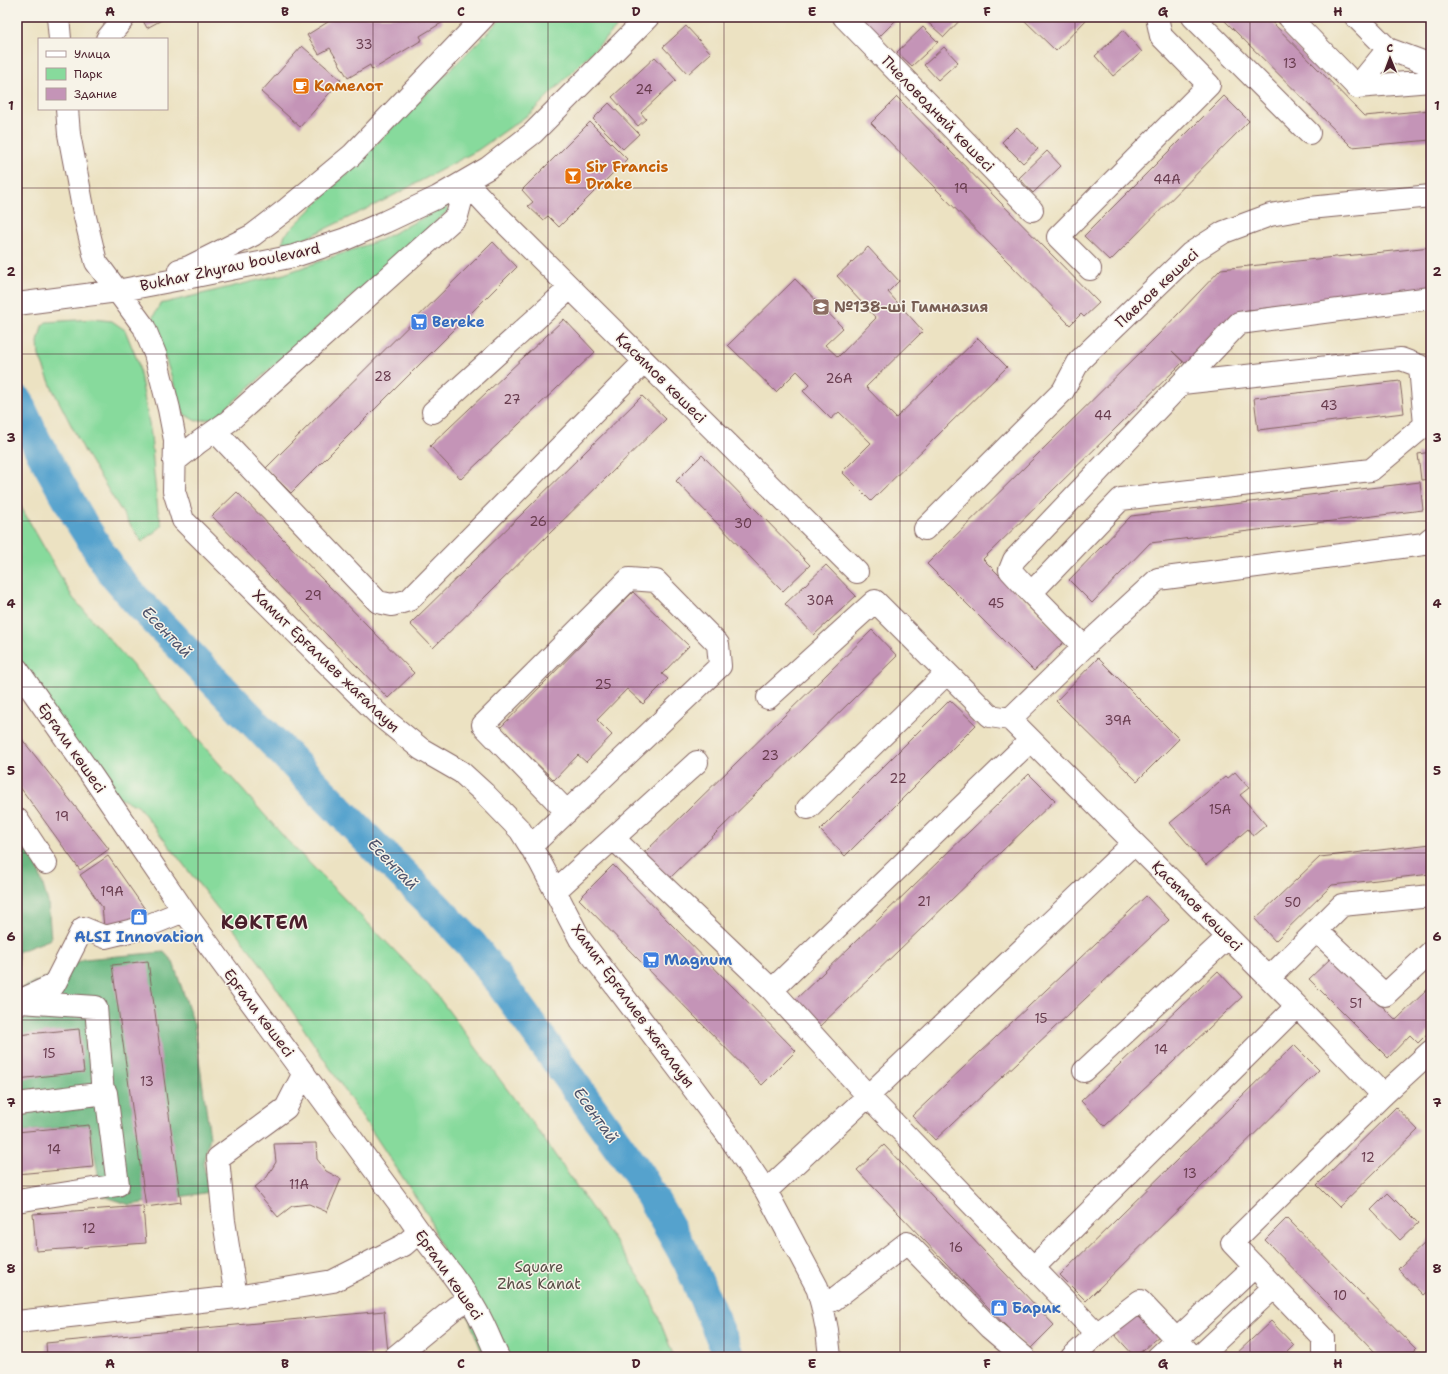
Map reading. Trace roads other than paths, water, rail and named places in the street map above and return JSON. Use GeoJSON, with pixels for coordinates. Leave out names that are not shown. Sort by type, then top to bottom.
{"type":"FeatureCollection","features":[{"type":"Feature","properties":{"kind":"street"},"geometry":{"type":"LineString","coordinates":[[58,17],[60,38]]}},
{"type":"Feature","properties":{"kind":"street","name":"Bukhar Zhyrau boulevard"},"geometry":{"type":"LineString","coordinates":[[117,291],[189,267],[253,235],[352,155],[462,27],[484,17]]}},
{"type":"Feature","properties":{"kind":"street","name":"Bukhar Zhyrau boulevard"},"geometry":{"type":"LineString","coordinates":[[19,304],[117,291],[294,256],[342,240],[385,222],[466,182],[488,168],[533,133],[648,17]]}},
{"type":"Feature","properties":{"kind":"street","name":"Пчеловодный көшесі"},"geometry":{"type":"LineString","coordinates":[[844,17],[1032,210]]}},
{"type":"Feature","properties":{"kind":"street"},"geometry":{"type":"LineString","coordinates":[[1090,269],[1058,237],[1209,85],[1161,36],[1157,17]]}},
{"type":"Feature","properties":{"kind":"street"},"geometry":{"type":"LineString","coordinates":[[1193,17],[1309,134]]}},
{"type":"Feature","properties":{"kind":"street"},"geometry":{"type":"LineString","coordinates":[[1289,17],[1357,87]]}},
{"type":"Feature","properties":{"kind":"street"},"geometry":{"type":"LineString","coordinates":[[1356,17],[1388,50],[1431,65]]}},
{"type":"Feature","properties":{"kind":"street"},"geometry":{"type":"LineString","coordinates":[[108,38],[124,19]]}},
{"type":"Feature","properties":{"kind":"street"},"geometry":{"type":"LineString","coordinates":[[1357,87],[1388,50]]}},
{"type":"Feature","properties":{"kind":"street"},"geometry":{"type":"LineString","coordinates":[[1357,87],[1431,81]]}},
{"type":"Feature","properties":{"kind":"street","name":"Хамит Ерғалиев жағалауы"},"geometry":{"type":"LineString","coordinates":[[67,110],[84,213],[96,262],[144,327],[155,354],[175,440],[174,491],[184,520],[378,714],[421,749],[461,772],[484,792],[520,830],[580,939],[730,1138],[766,1191],[817,1287],[827,1330],[830,1357]]}},
{"type":"Feature","properties":{"kind":"street"},"geometry":{"type":"LineString","coordinates":[[174,462],[230,421],[457,216],[466,182]]}},
{"type":"Feature","properties":{"kind":"street","name":"Қасымов көшесі"},"geometry":{"type":"LineString","coordinates":[[466,182],[492,210],[644,362],[857,572]]}},
{"type":"Feature","properties":{"kind":"street","name":"Павлов көшесі"},"geometry":{"type":"LineString","coordinates":[[925,529],[1063,391],[1078,361],[1191,253],[1224,232],[1270,215],[1304,209],[1431,196]]}},
{"type":"Feature","properties":{"kind":"street"},"geometry":{"type":"LineString","coordinates":[[253,235],[261,263]]}},
{"type":"Feature","properties":{"kind":"street"},"geometry":{"type":"LineString","coordinates":[[433,412],[570,288]]}},
{"type":"Feature","properties":{"kind":"street"},"geometry":{"type":"LineString","coordinates":[[1084,647],[1010,570],[1014,560],[1238,323],[1431,298]]}},
{"type":"Feature","properties":{"kind":"street"},"geometry":{"type":"LineString","coordinates":[[1031,593],[1121,499],[1372,470],[1428,425],[1420,366],[1401,359],[1182,383]]}},
{"type":"Feature","properties":{"kind":"street"},"geometry":{"type":"LineString","coordinates":[[215,431],[378,602],[392,605],[409,600],[644,362]]}},
{"type":"Feature","properties":{"kind":"street"},"geometry":{"type":"LineString","coordinates":[[768,698],[875,600],[990,716],[1010,719],[1084,647],[1158,580],[1424,544],[1431,538]]}},
{"type":"Feature","properties":{"kind":"street"},"geometry":{"type":"LineString","coordinates":[[530,847],[567,812],[720,666],[718,644],[656,581],[629,579],[483,725],[567,812]]}},
{"type":"Feature","properties":{"kind":"street","name":"Ерғали көшесі"},"geometry":{"type":"LineString","coordinates":[[17,669],[184,911],[478,1312],[498,1357]]}},
{"type":"Feature","properties":{"kind":"street"},"geometry":{"type":"LineString","coordinates":[[808,808],[947,673]]}},
{"type":"Feature","properties":{"kind":"street","name":"Қасымов көшесі"},"geometry":{"type":"LineString","coordinates":[[1010,719],[1384,1095]]}},
{"type":"Feature","properties":{"kind":"street"},"geometry":{"type":"LineString","coordinates":[[772,990],[1032,740]]}},
{"type":"Feature","properties":{"kind":"street"},"geometry":{"type":"LineString","coordinates":[[555,892],[697,762]]}},
{"type":"Feature","properties":{"kind":"street"},"geometry":{"type":"LineString","coordinates":[[17,819],[46,863]]}},
{"type":"Feature","properties":{"kind":"street"},"geometry":{"type":"LineString","coordinates":[[613,838],[772,990],[868,1096],[1097,1334]]}},
{"type":"Feature","properties":{"kind":"street"},"geometry":{"type":"LineString","coordinates":[[766,1191],[1134,843]]}},
{"type":"Feature","properties":{"kind":"street"},"geometry":{"type":"LineString","coordinates":[[1269,978],[1342,906],[1431,896]]}},
{"type":"Feature","properties":{"kind":"street"},"geometry":{"type":"LineString","coordinates":[[103,1094],[96,1007],[17,1002],[54,985],[83,928],[105,937],[142,928],[184,911]]}},
{"type":"Feature","properties":{"kind":"street"},"geometry":{"type":"LineString","coordinates":[[1316,931],[1385,995],[1431,952]]}},
{"type":"Feature","properties":{"kind":"street"},"geometry":{"type":"LineString","coordinates":[[1084,1071],[1228,937]]}},
{"type":"Feature","properties":{"kind":"street"},"geometry":{"type":"LineString","coordinates":[[1033,1268],[1297,1006]]}},
{"type":"Feature","properties":{"kind":"street"},"geometry":{"type":"LineString","coordinates":[[1323,1357],[1322,1338],[1232,1243],[1431,1051]]}},
{"type":"Feature","properties":{"kind":"street"},"geometry":{"type":"LineString","coordinates":[[236,1297],[224,1221],[218,1158],[286,1108],[304,1073]]}},
{"type":"Feature","properties":{"kind":"street"},"geometry":{"type":"LineString","coordinates":[[17,1104],[106,1093],[118,1185],[17,1201]]}},
{"type":"Feature","properties":{"kind":"street"},"geometry":{"type":"LineString","coordinates":[[17,1322],[236,1297],[333,1281],[404,1245],[419,1232]]}},
{"type":"Feature","properties":{"kind":"street"},"geometry":{"type":"LineString","coordinates":[[822,1304],[833,1300],[907,1242],[990,1328],[1024,1357]]}},
{"type":"Feature","properties":{"kind":"street"},"geometry":{"type":"LineString","coordinates":[[1158,1357],[1254,1267]]}},
{"type":"Feature","properties":{"kind":"street"},"geometry":{"type":"LineString","coordinates":[[1199,1357],[1274,1287]]}},
{"type":"Feature","properties":{"kind":"street"},"geometry":{"type":"LineString","coordinates":[[395,1357],[456,1307],[468,1299]]}},
{"type":"Feature","properties":{"kind":"street"},"geometry":{"type":"LineString","coordinates":[[1072,1357],[1097,1334],[1140,1301],[1192,1357]]}},
{"type":"Feature","properties":{"kind":"waterway","name":"Есентай"},"geometry":{"type":"LineString","coordinates":[[17,401],[35,440],[82,524],[113,573],[135,599],[373,845],[435,906],[471,944],[497,978],[638,1173],[688,1260],[730,1357]]}},
{"type":"Feature","properties":{"kind":"place","name":"Камелот"},"geometry":{"type":"Point","coordinates":[301,86]}},
{"type":"Feature","properties":{"kind":"place","name":"Sir Francis Drake"},"geometry":{"type":"Point","coordinates":[573,176]}},
{"type":"Feature","properties":{"kind":"place","name":"№138-ші Гимназия"},"geometry":{"type":"Point","coordinates":[821,307]}},
{"type":"Feature","properties":{"kind":"place","name":"Bereke"},"geometry":{"type":"Point","coordinates":[419,322]}},
{"type":"Feature","properties":{"kind":"place","name":"ALSI Innovation"},"geometry":{"type":"Point","coordinates":[139,917]}},
{"type":"Feature","properties":{"kind":"place","name":"Magnum"},"geometry":{"type":"Point","coordinates":[651,960]}},
{"type":"Feature","properties":{"kind":"place","name":"Барик"},"geometry":{"type":"Point","coordinates":[999,1308]}},
{"type":"Feature","properties":{"kind":"district","name":"КӨКТЕМ"},"geometry":{"type":"Point","coordinates":[265,922]}},
{"type":"Feature","properties":{"kind":"park label","name":"Square Zhas Kanat"},"geometry":{"type":"Point","coordinates":[539,1276]}}]}
